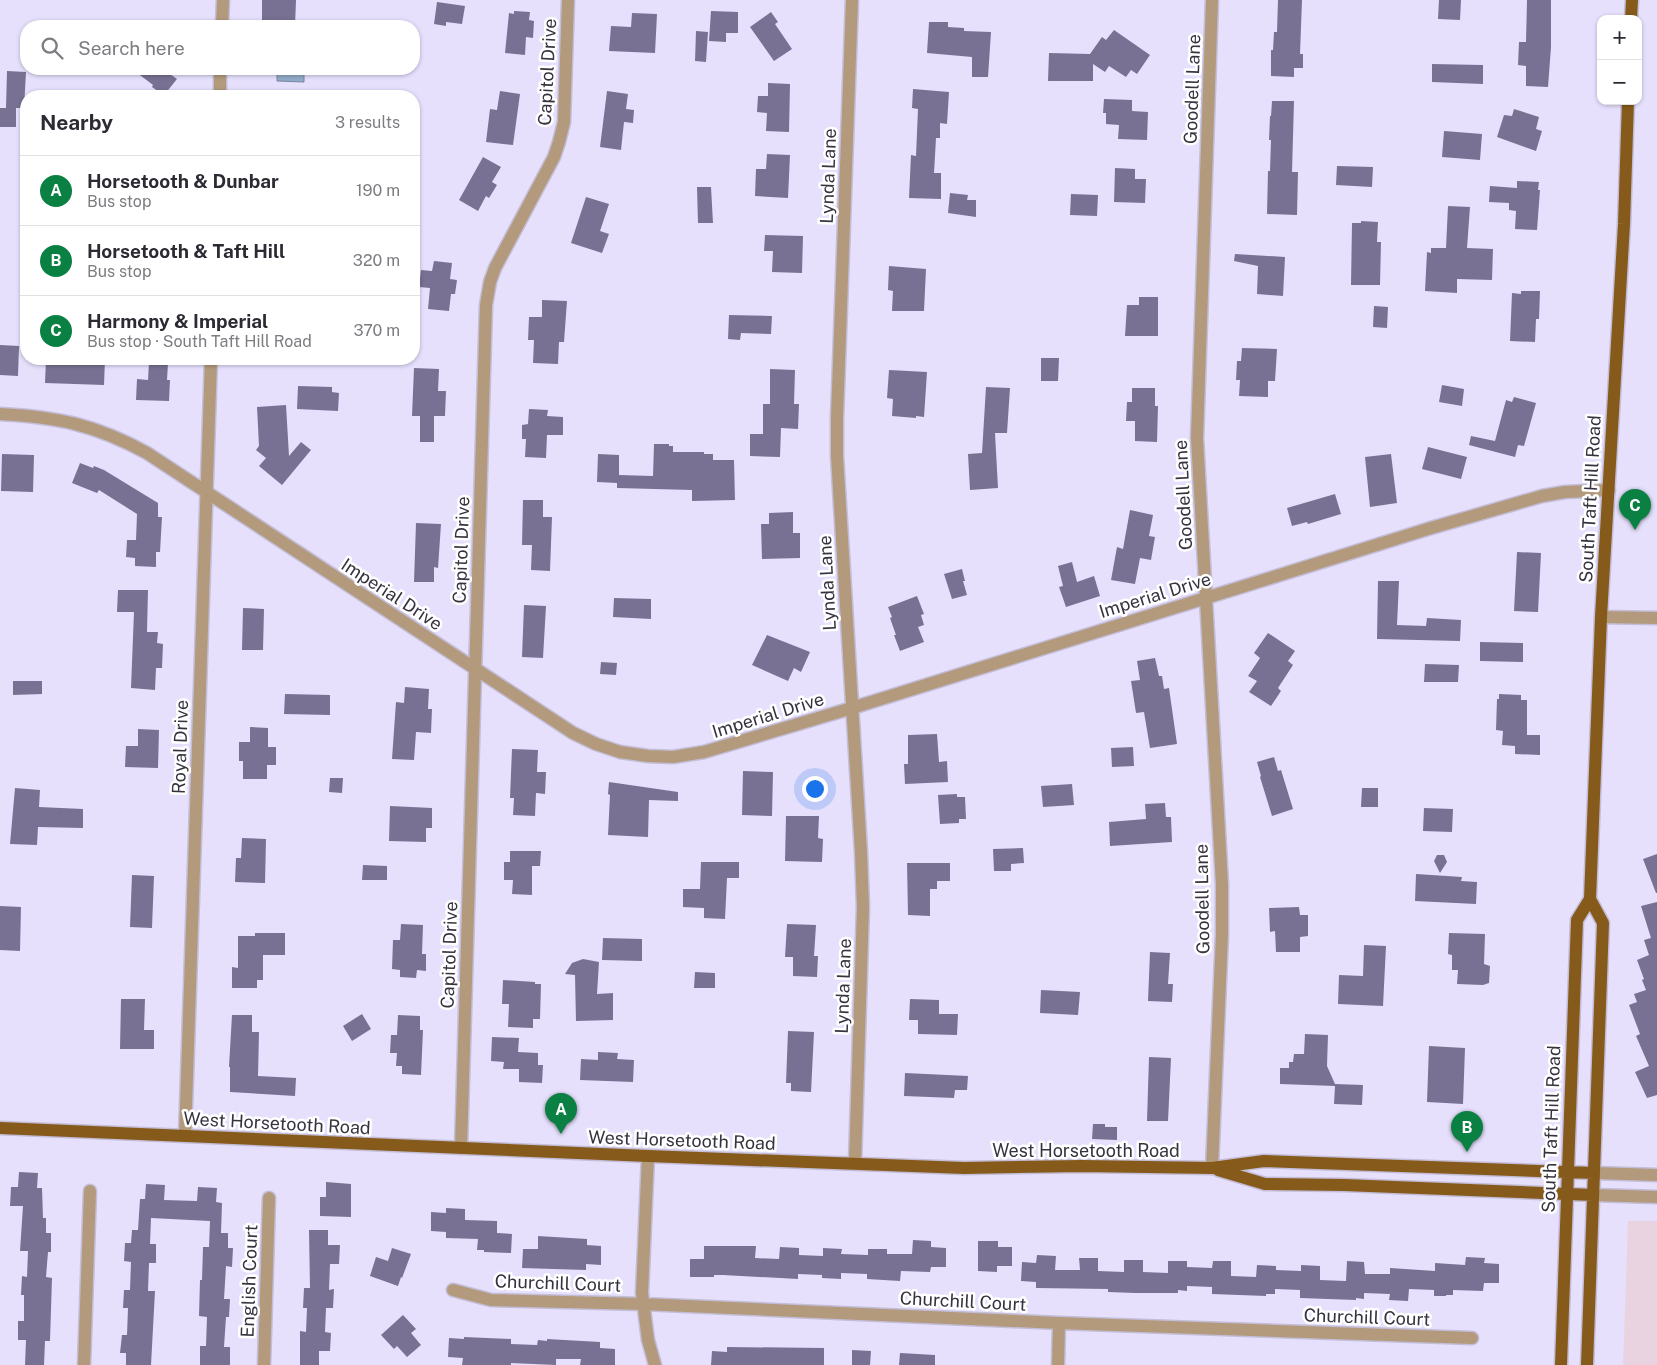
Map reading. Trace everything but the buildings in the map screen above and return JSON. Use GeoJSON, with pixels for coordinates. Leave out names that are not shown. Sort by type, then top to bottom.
{"type":"FeatureCollection","features":[{"type":"Feature","properties":{"kind":"main road"},"geometry":{"type":"LineString","coordinates":[[1631,15],[1632,0]]}},
{"type":"Feature","properties":{"kind":"main road","name":"South Taft Hill Road"},"geometry":{"type":"LineString","coordinates":[[1561,1365],[1577,920],[1590,899],[1601,617],[1624,224],[1628,105]]}},
{"type":"Feature","properties":{"kind":"main road"},"geometry":{"type":"LineString","coordinates":[[1588,1365],[1603,923],[1590,899]]}},
{"type":"Feature","properties":{"kind":"main road","name":"West Horsetooth Road"},"geometry":{"type":"LineString","coordinates":[[0,1128],[964,1168],[1082,1166],[1212,1168],[1264,1161],[1594,1173]]}},
{"type":"Feature","properties":{"kind":"main road","name":"West Horsetooth Road"},"geometry":{"type":"LineString","coordinates":[[1212,1168],[1265,1184],[1344,1185],[1593,1195]]}},
{"type":"Feature","properties":{"kind":"street"},"geometry":{"type":"LineString","coordinates":[[222,20],[223,0]]}},
{"type":"Feature","properties":{"kind":"street","name":"Capitol Drive"},"geometry":{"type":"LineString","coordinates":[[460,1148],[486,305],[490,282],[495,268],[554,157],[559,142],[564,122],[568,0]]}},
{"type":"Feature","properties":{"kind":"street","name":"Lynda Lane"},"geometry":{"type":"LineString","coordinates":[[852,0],[837,427],[863,907],[855,1163]]}},
{"type":"Feature","properties":{"kind":"street","name":"Goodell Lane"},"geometry":{"type":"LineString","coordinates":[[1212,0],[1196,438],[1222,884],[1222,934],[1212,1168]]}},
{"type":"Feature","properties":{"kind":"street"},"geometry":{"type":"LineString","coordinates":[[220,75],[220,90]]}},
{"type":"Feature","properties":{"kind":"street","name":"Royal Drive"},"geometry":{"type":"LineString","coordinates":[[185,1136],[211,365]]}},
{"type":"Feature","properties":{"kind":"street","name":"Imperial Drive"},"geometry":{"type":"LineString","coordinates":[[0,414],[64,420],[93,428],[121,439],[147,453],[573,733],[596,744],[620,752],[648,756],[673,757],[704,752],[852,708],[1419,531],[1542,496],[1565,492],[1609,490]]}},
{"type":"Feature","properties":{"kind":"street"},"geometry":{"type":"LineString","coordinates":[[1601,617],[1657,618]]}},
{"type":"Feature","properties":{"kind":"street"},"geometry":{"type":"LineString","coordinates":[[648,1156],[642,1304],[648,1340],[655,1365]]}},
{"type":"Feature","properties":{"kind":"street","name":"West Horsetooth Road"},"geometry":{"type":"LineString","coordinates":[[1594,1173],[1657,1175]]}},
{"type":"Feature","properties":{"kind":"street"},"geometry":{"type":"LineString","coordinates":[[84,1365],[90,1191]]}},
{"type":"Feature","properties":{"kind":"street","name":"West Horsetooth Road"},"geometry":{"type":"LineString","coordinates":[[1593,1195],[1657,1197]]}},
{"type":"Feature","properties":{"kind":"street","name":"English Court"},"geometry":{"type":"LineString","coordinates":[[264,1365],[270,1198]]}},
{"type":"Feature","properties":{"kind":"street","name":"Churchill Court"},"geometry":{"type":"LineString","coordinates":[[453,1290],[492,1300],[642,1304],[1060,1324],[1472,1338]]}},
{"type":"Feature","properties":{"kind":"street"},"geometry":{"type":"LineString","coordinates":[[1058,1365],[1060,1324]]}},
{"type":"Feature","properties":{"kind":"shaded area"},"geometry":{"type":"Polygon","coordinates":[[[1628,1221],[1657,1221],[1657,1365],[1623,1365],[1628,1221]]]}},
{"type":"Feature","properties":{"kind":"water"},"geometry":{"type":"Polygon","coordinates":[[[277,75],[304,75],[304,82],[277,81],[277,75]]]}},
{"type":"Feature","properties":{"kind":"place","name":"Harmony & Imperial"},"geometry":{"type":"Point","coordinates":[1635,530]}},
{"type":"Feature","properties":{"kind":"place","name":"Horsetooth & Dunbar"},"geometry":{"type":"Point","coordinates":[561,1134]}},
{"type":"Feature","properties":{"kind":"place","name":"Horsetooth & Taft Hill"},"geometry":{"type":"Point","coordinates":[1467,1152]}}]}
